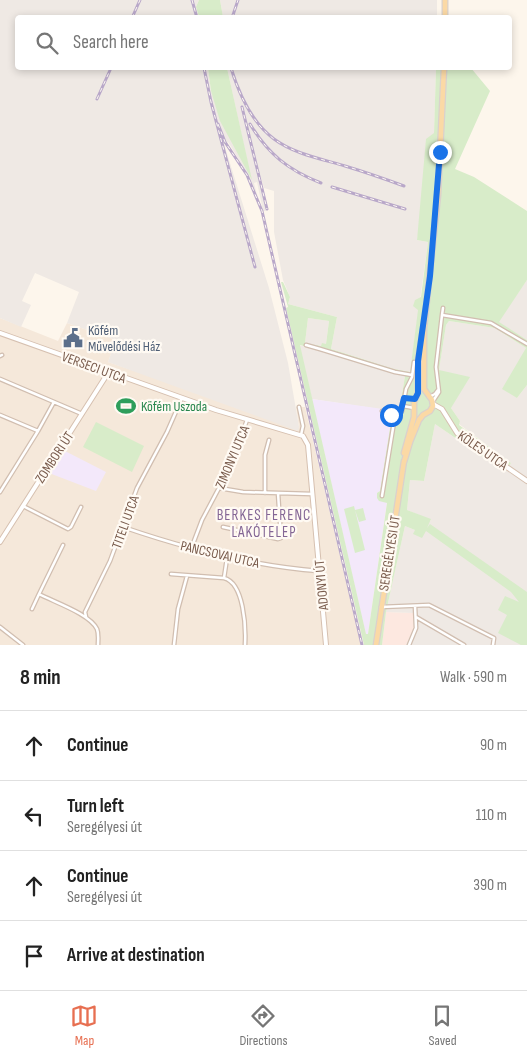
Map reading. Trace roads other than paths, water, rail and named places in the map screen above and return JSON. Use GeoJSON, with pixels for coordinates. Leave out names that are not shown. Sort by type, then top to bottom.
{"type":"FeatureCollection","features":[{"type":"Feature","properties":{"kind":"main road"},"geometry":{"type":"LineString","coordinates":[[445,0],[445,15]]}},
{"type":"Feature","properties":{"kind":"main road"},"geometry":{"type":"LineString","coordinates":[[414,408],[424,414],[431,410],[432,403],[424,383],[424,328],[438,195],[444,70]]}},
{"type":"Feature","properties":{"kind":"main road","name":"SEREGÉLYESI ÚT"},"geometry":{"type":"LineString","coordinates":[[376,645],[405,447],[416,398],[421,339],[424,328]]}},
{"type":"Feature","properties":{"kind":"main road"},"geometry":{"type":"LineString","coordinates":[[416,398],[423,395],[428,396]]}},
{"type":"Feature","properties":{"kind":"main road","name":"SEREGÉLYESI ÚT"},"geometry":{"type":"LineString","coordinates":[[404,462],[419,420],[424,414]]}},
{"type":"Feature","properties":{"kind":"street"},"geometry":{"type":"LineString","coordinates":[[432,403],[438,394],[436,367],[443,308]]}},
{"type":"Feature","properties":{"kind":"street"},"geometry":{"type":"LineString","coordinates":[[442,315],[491,323],[527,344]]}},
{"type":"Feature","properties":{"kind":"street","name":"VERSECI UTCA"},"geometry":{"type":"LineString","coordinates":[[0,334],[247,420],[302,436]]}},
{"type":"Feature","properties":{"kind":"street"},"geometry":{"type":"LineString","coordinates":[[306,346],[320,348],[395,372],[412,375]]}},
{"type":"Feature","properties":{"kind":"street"},"geometry":{"type":"LineString","coordinates":[[392,417],[400,414],[414,362]]}},
{"type":"Feature","properties":{"kind":"street","name":"ZOMBORI ÚT"},"geometry":{"type":"LineString","coordinates":[[0,542],[108,373]]}},
{"type":"Feature","properties":{"kind":"street"},"geometry":{"type":"LineString","coordinates":[[0,378],[82,414]]}},
{"type":"Feature","properties":{"kind":"street"},"geometry":{"type":"LineString","coordinates":[[428,396],[435,394],[438,388]]}},
{"type":"Feature","properties":{"kind":"street","name":"TITELI UTCA"},"geometry":{"type":"LineString","coordinates":[[86,617],[85,612],[110,562],[137,488],[167,432],[182,398]]}},
{"type":"Feature","properties":{"kind":"street"},"geometry":{"type":"LineString","coordinates":[[404,398],[416,398]]}},
{"type":"Feature","properties":{"kind":"street"},"geometry":{"type":"LineString","coordinates":[[0,492],[54,402]]}},
{"type":"Feature","properties":{"kind":"street","name":"KÖLES UTCA"},"geometry":{"type":"LineString","coordinates":[[432,403],[441,408],[457,433],[527,481]]}},
{"type":"Feature","properties":{"kind":"street"},"geometry":{"type":"LineString","coordinates":[[403,406],[414,408]]}},
{"type":"Feature","properties":{"kind":"street"},"geometry":{"type":"LineString","coordinates":[[299,408],[303,426],[302,436]]}},
{"type":"Feature","properties":{"kind":"street"},"geometry":{"type":"LineString","coordinates":[[431,410],[438,409],[444,414]]}},
{"type":"Feature","properties":{"kind":"street"},"geometry":{"type":"LineString","coordinates":[[382,411],[389,413],[394,422],[382,496]]}},
{"type":"Feature","properties":{"kind":"street"},"geometry":{"type":"LineString","coordinates":[[0,415],[38,431]]}},
{"type":"Feature","properties":{"kind":"street","name":"ZIMONYI UTCA"},"geometry":{"type":"LineString","coordinates":[[191,549],[202,520],[228,471],[247,420]]}},
{"type":"Feature","properties":{"kind":"street","name":"ADONYI ÚT"},"geometry":{"type":"LineString","coordinates":[[302,436],[308,446],[326,645]]}},
{"type":"Feature","properties":{"kind":"street"},"geometry":{"type":"LineString","coordinates":[[265,493],[265,454],[269,440]]}},
{"type":"Feature","properties":{"kind":"street"},"geometry":{"type":"LineString","coordinates":[[219,488],[265,493],[312,494]]}},
{"type":"Feature","properties":{"kind":"street"},"geometry":{"type":"LineString","coordinates":[[222,527],[278,539],[281,538],[278,493]]}},
{"type":"Feature","properties":{"kind":"street"},"geometry":{"type":"LineString","coordinates":[[23,506],[68,529],[81,507]]}},
{"type":"Feature","properties":{"kind":"street","name":"PANCSOVAI UTCA"},"geometry":{"type":"LineString","coordinates":[[123,526],[191,549],[227,558],[283,568],[319,571]]}},
{"type":"Feature","properties":{"kind":"street"},"geometry":{"type":"LineString","coordinates":[[32,609],[63,545]]}},
{"type":"Feature","properties":{"kind":"street"},"geometry":{"type":"LineString","coordinates":[[224,578],[227,558]]}},
{"type":"Feature","properties":{"kind":"street"},"geometry":{"type":"LineString","coordinates":[[171,574],[224,578],[234,583],[244,618],[245,645]]}},
{"type":"Feature","properties":{"kind":"street"},"geometry":{"type":"LineString","coordinates":[[174,645],[178,609],[187,576]]}},
{"type":"Feature","properties":{"kind":"street"},"geometry":{"type":"LineString","coordinates":[[39,594],[86,617],[96,627],[98,645]]}},
{"type":"Feature","properties":{"kind":"street"},"geometry":{"type":"LineString","coordinates":[[381,607],[430,605],[494,638],[493,645]]}},
{"type":"Feature","properties":{"kind":"street"},"geometry":{"type":"LineString","coordinates":[[409,645],[416,631],[415,606]]}},
{"type":"Feature","properties":{"kind":"street"},"geometry":{"type":"LineString","coordinates":[[416,617],[464,645]]}},
{"type":"Feature","properties":{"kind":"street"},"geometry":{"type":"LineString","coordinates":[[0,628],[23,645]]}},
{"type":"Feature","properties":{"kind":"railway"},"geometry":{"type":"LineString","coordinates":[[133,15],[140,0]]}},
{"type":"Feature","properties":{"kind":"railway"},"geometry":{"type":"LineString","coordinates":[[192,0],[196,15]]}},
{"type":"Feature","properties":{"kind":"railway"},"geometry":{"type":"LineString","coordinates":[[233,15],[238,0]]}},
{"type":"Feature","properties":{"kind":"railway"},"geometry":{"type":"LineString","coordinates":[[97,99],[110,70]]}},
{"type":"Feature","properties":{"kind":"railway"},"geometry":{"type":"LineString","coordinates":[[204,70],[211,102],[255,267]]}},
{"type":"Feature","properties":{"kind":"railway"},"geometry":{"type":"LineString","coordinates":[[232,70],[238,88],[252,116],[274,139],[290,149],[404,186]]}},
{"type":"Feature","properties":{"kind":"railway"},"geometry":{"type":"LineString","coordinates":[[242,107],[267,209]]}},
{"type":"Feature","properties":{"kind":"railway"},"geometry":{"type":"LineString","coordinates":[[218,124],[225,142],[247,175],[262,211],[362,645]]}},
{"type":"Feature","properties":{"kind":"railway"},"geometry":{"type":"LineString","coordinates":[[250,124],[264,144],[280,160],[299,173],[321,183]]}},
{"type":"Feature","properties":{"kind":"railway"},"geometry":{"type":"LineString","coordinates":[[332,187],[405,209]]}},
{"type":"Feature","properties":{"kind":"place","name":"Köfém Művelődési Ház"},"geometry":{"type":"Point","coordinates":[73,338]}},
{"type":"Feature","properties":{"kind":"place","name":"Köfém Uszoda"},"geometry":{"type":"Point","coordinates":[126,406]}},
{"type":"Feature","properties":{"kind":"district","name":"BERKES FERENC LAKÓTELEP"},"geometry":{"type":"Point","coordinates":[264,524]}}]}
